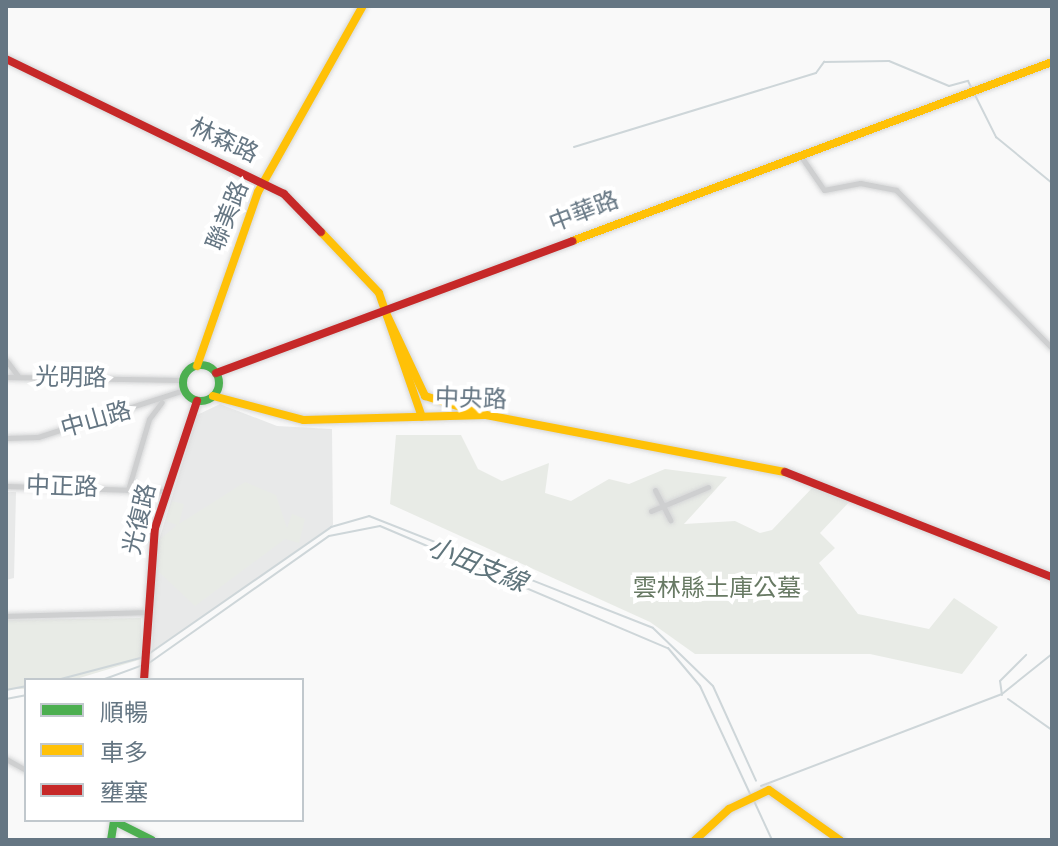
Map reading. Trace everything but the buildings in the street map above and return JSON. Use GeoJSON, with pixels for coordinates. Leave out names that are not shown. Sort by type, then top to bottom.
{"type":"FeatureCollection","features":[{"type":"Feature","properties":{"kind":"main road","name":"聯美路"},"geometry":{"type":"LineString","coordinates":[[197,366],[264,182],[363,6]]}},
{"type":"Feature","properties":{"kind":"main road","name":"林森路"},"geometry":{"type":"LineString","coordinates":[[6,59],[264,182],[371,283],[425,396],[486,415]]}},
{"type":"Feature","properties":{"kind":"main road","name":"中華路"},"geometry":{"type":"LineString","coordinates":[[216,373],[798,153],[1052,62]]}},
{"type":"Feature","properties":{"kind":"main road","name":"林森路"},"geometry":{"type":"LineString","coordinates":[[384,309],[422,417]]}},
{"type":"Feature","properties":{"kind":"main road"},"geometry":{"type":"LineString","coordinates":[[197,366],[216,373],[213,396],[197,401],[184,390],[183,380],[197,366]]}},
{"type":"Feature","properties":{"kind":"main road","name":"中央路"},"geometry":{"type":"LineString","coordinates":[[213,396],[304,420],[486,415],[727,458],[792,474],[1052,577]]}},
{"type":"Feature","properties":{"kind":"main road","name":"光復路"},"geometry":{"type":"LineString","coordinates":[[144,677],[148,568],[166,491],[197,401]]}},
{"type":"Feature","properties":{"kind":"main road"},"geometry":{"type":"LineString","coordinates":[[695,840],[740,803],[769,790],[840,840]]}},
{"type":"Feature","properties":{"kind":"main road"},"geometry":{"type":"LineString","coordinates":[[118,822],[152,840]]}},
{"type":"Feature","properties":{"kind":"street"},"geometry":{"type":"LineString","coordinates":[[798,153],[824,190],[860,183],[896,190],[1052,348]]}},
{"type":"Feature","properties":{"kind":"street"},"geometry":{"type":"LineString","coordinates":[[6,360],[18,377]]}},
{"type":"Feature","properties":{"kind":"street","name":"光明路"},"geometry":{"type":"LineString","coordinates":[[6,377],[183,380]]}},
{"type":"Feature","properties":{"kind":"street","name":"中山路"},"geometry":{"type":"LineString","coordinates":[[6,438],[38,437],[162,402],[184,390]]}},
{"type":"Feature","properties":{"kind":"street"},"geometry":{"type":"LineString","coordinates":[[128,490],[149,419],[162,402]]}},
{"type":"Feature","properties":{"kind":"street","name":"中正路"},"geometry":{"type":"LineString","coordinates":[[6,486],[166,491]]}},
{"type":"Feature","properties":{"kind":"street"},"geometry":{"type":"LineString","coordinates":[[651,511],[708,487]]}},
{"type":"Feature","properties":{"kind":"street"},"geometry":{"type":"LineString","coordinates":[[655,490],[670,520]]}},
{"type":"Feature","properties":{"kind":"street"},"geometry":{"type":"LineString","coordinates":[[6,616],[148,612]]}},
{"type":"Feature","properties":{"kind":"street"},"geometry":{"type":"LineString","coordinates":[[6,759],[24,769]]}},
{"type":"Feature","properties":{"kind":"shaded area"},"geometry":{"type":"Polygon","coordinates":[[[220,404],[277,426],[332,429],[333,525],[152,652],[156,550],[197,415],[220,404]]]}},
{"type":"Feature","properties":{"kind":"shaded area"},"geometry":{"type":"Polygon","coordinates":[[[6,492],[16,492],[14,578],[6,580],[6,492]]]}},
{"type":"Feature","properties":{"kind":"green space","name":"雲林縣土庫公墓"},"geometry":{"type":"Polygon","coordinates":[[[396,435],[461,435],[478,469],[502,481],[549,463],[545,493],[571,501],[609,479],[629,484],[665,469],[727,477],[684,524],[735,521],[760,533],[772,530],[814,486],[852,499],[820,533],[835,548],[819,563],[858,614],[929,629],[954,598],[998,627],[962,674],[870,654],[695,654],[650,622],[390,504],[396,435]]]}},
{"type":"Feature","properties":{"kind":"green space"},"geometry":{"type":"Polygon","coordinates":[[[245,482],[276,495],[287,528],[292,514],[305,519],[299,543],[285,539],[195,606],[158,571],[159,540],[177,525],[166,521],[172,501],[184,504],[179,524],[245,482]]]}},
{"type":"Feature","properties":{"kind":"green space"},"geometry":{"type":"Polygon","coordinates":[[[141,618],[142,659],[80,678],[24,678],[24,689],[6,689],[6,620],[141,618]]]}},
{"type":"Feature","properties":{"kind":"waterway"},"geometry":{"type":"LineString","coordinates":[[574,147],[816,73],[824,62],[889,61],[949,86],[968,81],[996,137],[1052,183]]}},
{"type":"Feature","properties":{"kind":"waterway"},"geometry":{"type":"LineString","coordinates":[[150,653],[331,527],[369,516],[653,628],[713,686],[756,781]]}},
{"type":"Feature","properties":{"kind":"waterway","name":"小田支線"},"geometry":{"type":"LineString","coordinates":[[149,663],[329,536],[380,526],[668,648],[700,686],[751,796]]}},
{"type":"Feature","properties":{"kind":"waterway"},"geometry":{"type":"LineString","coordinates":[[761,786],[1002,694],[1052,654]]}},
{"type":"Feature","properties":{"kind":"waterway"},"geometry":{"type":"LineString","coordinates":[[1002,695],[1000,681],[1026,655]]}},
{"type":"Feature","properties":{"kind":"waterway"},"geometry":{"type":"LineString","coordinates":[[65,678],[144,657]]}},
{"type":"Feature","properties":{"kind":"waterway","name":"小田支線"},"geometry":{"type":"LineString","coordinates":[[107,678],[143,665]]}},
{"type":"Feature","properties":{"kind":"waterway"},"geometry":{"type":"LineString","coordinates":[[6,690],[24,686]]}},
{"type":"Feature","properties":{"kind":"waterway","name":"小田支線"},"geometry":{"type":"LineString","coordinates":[[6,699],[24,695]]}},
{"type":"Feature","properties":{"kind":"waterway"},"geometry":{"type":"LineString","coordinates":[[1008,699],[1052,730]]}},
{"type":"Feature","properties":{"kind":"waterway","name":"小田支線"},"geometry":{"type":"LineString","coordinates":[[754,801],[772,840]]}},
{"type":"Feature","properties":{"kind":"traffic: fast"},"geometry":{"type":"LineString","coordinates":[[201,365],[214,370],[219,383],[214,396],[201,401],[188,396],[183,383],[188,370],[201,365]]}},
{"type":"Feature","properties":{"kind":"traffic: fast"},"geometry":{"type":"LineString","coordinates":[[111,840],[114,822]]}},
{"type":"Feature","properties":{"kind":"traffic: fast"},"geometry":{"type":"LineString","coordinates":[[116,822],[152,840]]}},
{"type":"Feature","properties":{"kind":"traffic: slow"},"geometry":{"type":"LineString","coordinates":[[197,366],[258,192],[363,6]]}},
{"type":"Feature","properties":{"kind":"traffic: slow"},"geometry":{"type":"LineString","coordinates":[[572,241],[1052,62]]}},
{"type":"Feature","properties":{"kind":"traffic: slow"},"geometry":{"type":"LineString","coordinates":[[321,232],[379,293],[422,417]]}},
{"type":"Feature","properties":{"kind":"traffic: slow"},"geometry":{"type":"LineString","coordinates":[[385,311],[425,396],[480,413]]}},
{"type":"Feature","properties":{"kind":"traffic: slow"},"geometry":{"type":"LineString","coordinates":[[213,396],[304,420],[486,415],[785,472]]}},
{"type":"Feature","properties":{"kind":"traffic: slow"},"geometry":{"type":"LineString","coordinates":[[695,840],[729,809],[769,790],[840,840]]}},
{"type":"Feature","properties":{"kind":"traffic: jam"},"geometry":{"type":"LineString","coordinates":[[6,59],[284,194],[321,232]]}},
{"type":"Feature","properties":{"kind":"traffic: jam"},"geometry":{"type":"LineString","coordinates":[[216,373],[572,241]]}},
{"type":"Feature","properties":{"kind":"traffic: jam"},"geometry":{"type":"LineString","coordinates":[[144,678],[155,528],[197,401]]}},
{"type":"Feature","properties":{"kind":"traffic: jam"},"geometry":{"type":"LineString","coordinates":[[785,472],[1052,577]]}}]}
